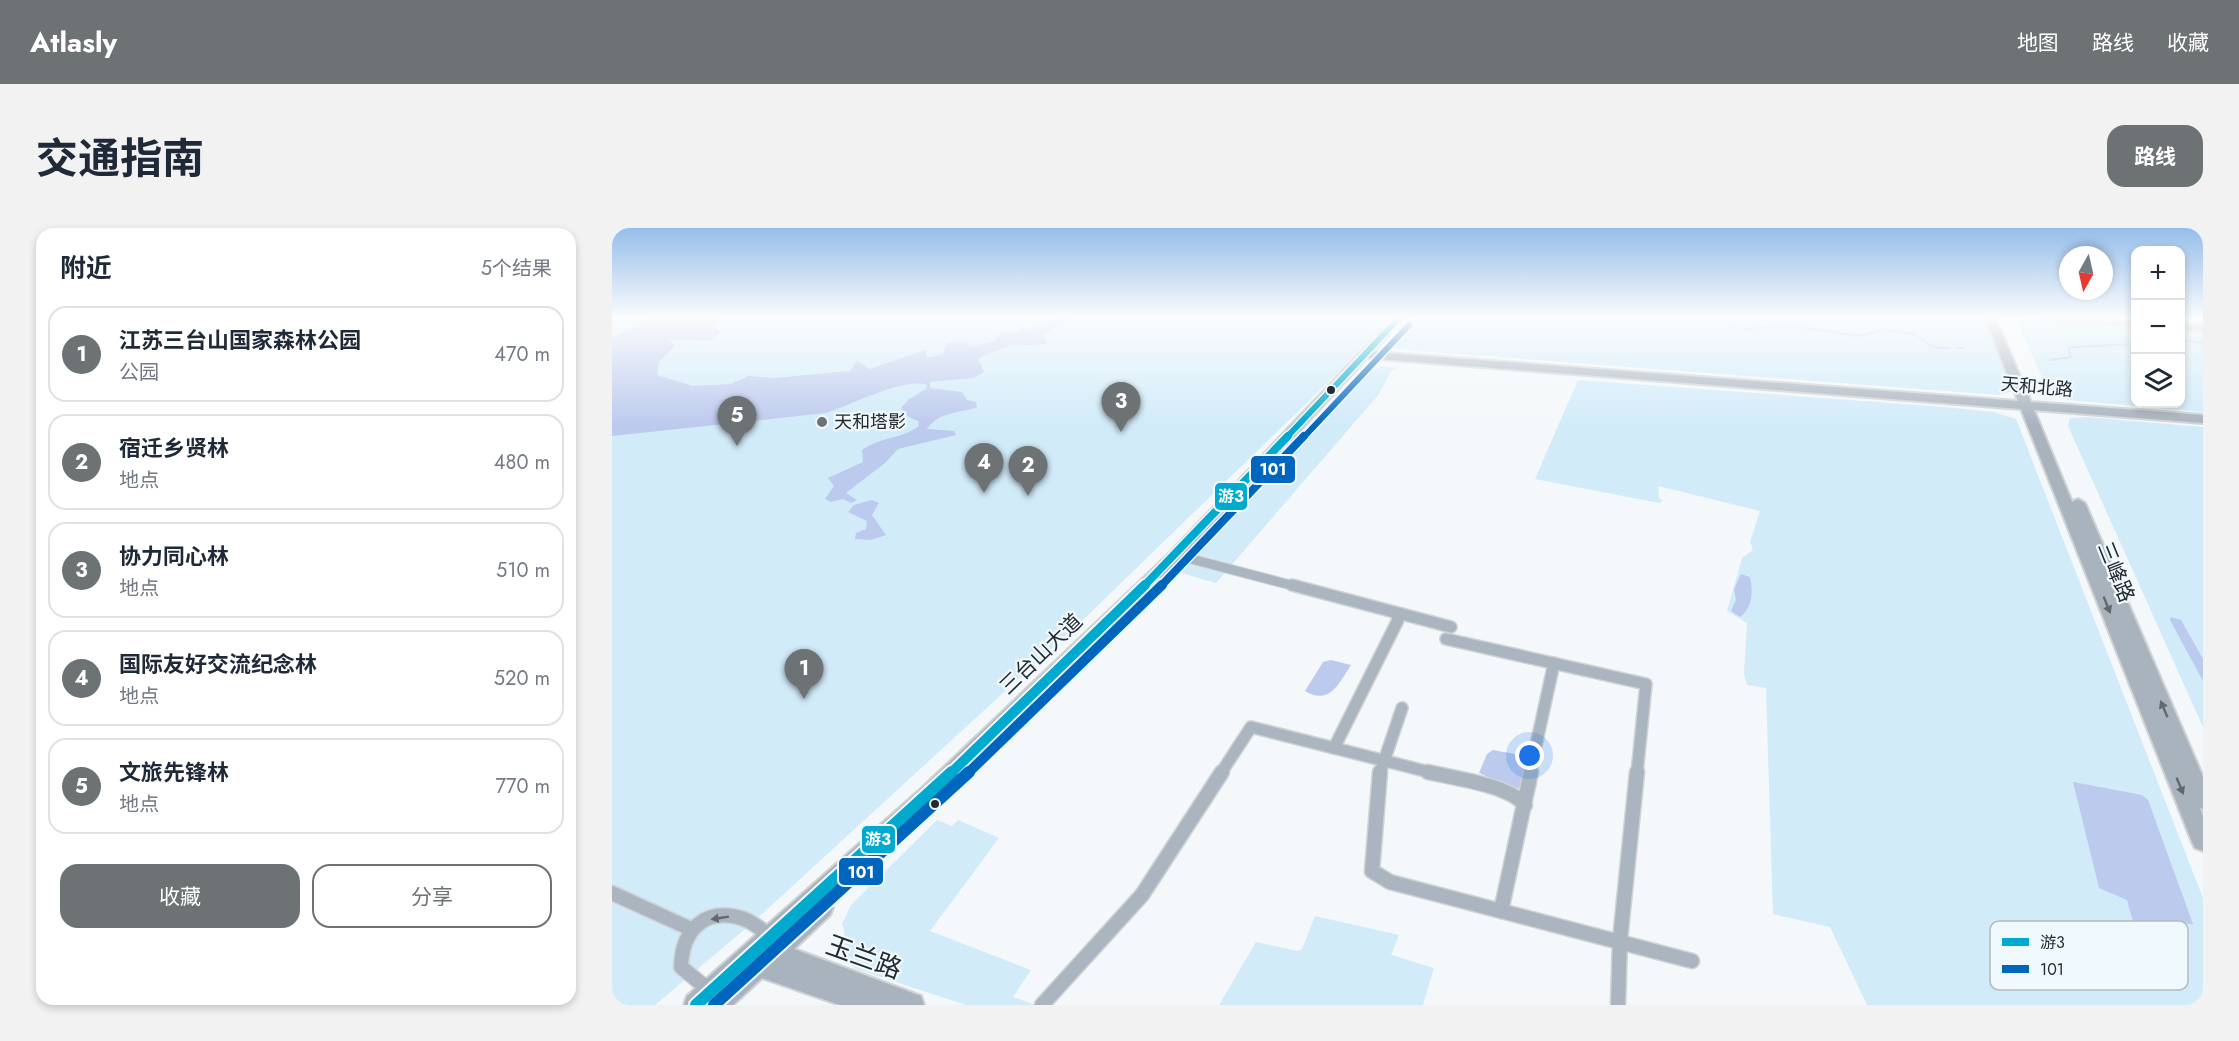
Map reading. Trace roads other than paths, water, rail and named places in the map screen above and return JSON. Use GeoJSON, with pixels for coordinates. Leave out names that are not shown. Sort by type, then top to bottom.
{"type":"FeatureCollection","features":[{"type":"Feature","properties":{"kind":"main road","name":"三台山大道"},"geometry":{"type":"LineString","coordinates":[[696,1005],[712,999],[764,952],[1180,556],[1371,353]]}},
{"type":"Feature","properties":{"kind":"main road","name":"天和北路"},"geometry":{"type":"LineString","coordinates":[[1374,353],[2030,403]]}},
{"type":"Feature","properties":{"kind":"main road","name":"天和北路"},"geometry":{"type":"LineString","coordinates":[[1374,353],[2203,417]]}},
{"type":"Feature","properties":{"kind":"main road","name":"三峰路"},"geometry":{"type":"LineString","coordinates":[[2007,353],[2203,801]]}},
{"type":"Feature","properties":{"kind":"main road","name":"三峰路"},"geometry":{"type":"LineString","coordinates":[[2012,353],[2030,403],[2034,422],[2203,842]]}},
{"type":"Feature","properties":{"kind":"main road"},"geometry":{"type":"LineString","coordinates":[[1908,395],[1936,402],[2007,408],[2023,414],[2034,422]]}},
{"type":"Feature","properties":{"kind":"main road","name":"玉兰路"},"geometry":{"type":"LineString","coordinates":[[764,952],[875,1005]]}},
{"type":"Feature","properties":{"kind":"main road","name":"玉兰路"},"geometry":{"type":"LineString","coordinates":[[764,952],[912,1005]]}},
{"type":"Feature","properties":{"kind":"street"},"geometry":{"type":"LineString","coordinates":[[1180,556],[1397,615],[1449,633],[1554,663],[1646,684],[1620,942],[1618,1005]]}},
{"type":"Feature","properties":{"kind":"street"},"geometry":{"type":"LineString","coordinates":[[1334,748],[1398,620],[1397,615]]}},
{"type":"Feature","properties":{"kind":"street"},"geometry":{"type":"LineString","coordinates":[[1501,911],[1554,663]]}},
{"type":"Feature","properties":{"kind":"street"},"geometry":{"type":"LineString","coordinates":[[1402,708],[1380,769],[1372,871],[1390,882],[1692,961]]}},
{"type":"Feature","properties":{"kind":"street"},"geometry":{"type":"LineString","coordinates":[[1042,1005],[1142,895],[1251,727],[1518,796],[1525,805]]}},
{"type":"Feature","properties":{"kind":"street"},"geometry":{"type":"LineString","coordinates":[[612,893],[691,928],[684,941],[681,967],[712,999]]}},
{"type":"Feature","properties":{"kind":"street","name":"玉兰路"},"geometry":{"type":"LineString","coordinates":[[691,928],[714,918],[729,916],[745,919],[764,952]]}},
{"type":"Feature","properties":{"kind":"water"},"geometry":{"type":"Polygon","coordinates":[[[612,353],[667,353],[659,362],[657,375],[693,386],[731,384],[749,376],[774,378],[850,371],[857,361],[870,369],[916,353],[926,353],[927,358],[943,353],[989,353],[978,359],[984,372],[973,378],[930,382],[930,388],[962,392],[967,400],[976,402],[977,407],[943,416],[927,429],[954,431],[956,435],[898,449],[885,463],[846,493],[857,500],[851,503],[843,499],[831,502],[825,499],[834,486],[828,478],[863,462],[862,450],[869,446],[919,426],[918,421],[907,416],[901,408],[909,399],[926,389],[927,385],[905,385],[891,388],[826,413],[612,436],[612,353]]]}},
{"type":"Feature","properties":{"kind":"water"},"geometry":{"type":"Polygon","coordinates":[[[872,500],[879,503],[872,515],[886,535],[871,540],[855,539],[856,533],[866,529],[867,521],[848,512],[854,505],[872,500]]]}},
{"type":"Feature","properties":{"kind":"water"},"geometry":{"type":"Polygon","coordinates":[[[1741,574],[1750,577],[1752,593],[1750,604],[1740,617],[1731,611],[1736,600],[1734,589],[1741,574]]]}},
{"type":"Feature","properties":{"kind":"water"},"geometry":{"type":"Polygon","coordinates":[[[2171,617],[2181,620],[2203,659],[2203,681],[2170,620],[2171,617]]]}},
{"type":"Feature","properties":{"kind":"water"},"geometry":{"type":"Polygon","coordinates":[[[1331,660],[1351,665],[1338,685],[1321,696],[1305,691],[1323,662],[1331,660]]]}},
{"type":"Feature","properties":{"kind":"water"},"geometry":{"type":"Polygon","coordinates":[[[1493,750],[1515,754],[1530,763],[1521,788],[1512,788],[1479,773],[1487,754],[1493,750]]]}},
{"type":"Feature","properties":{"kind":"water"},"geometry":{"type":"Polygon","coordinates":[[[2073,782],[2142,795],[2148,800],[2193,924],[2188,924],[2188,921],[2133,921],[2127,900],[2099,888],[2073,782]]]}},
{"type":"Feature","properties":{"kind":"waterway"},"geometry":{"type":"LineString","coordinates":[[2050,360],[2071,357],[2070,353]]}},
{"type":"Feature","properties":{"kind":"place","name":"天和塔影"},"geometry":{"type":"Point","coordinates":[822,422]}},
{"type":"Feature","properties":{"kind":"place","name":"协力同心林"},"geometry":{"type":"Point","coordinates":[1121,432]}},
{"type":"Feature","properties":{"kind":"place","name":"文旅先锋林"},"geometry":{"type":"Point","coordinates":[737,446]}},
{"type":"Feature","properties":{"kind":"place","name":"国际友好交流纪念林"},"geometry":{"type":"Point","coordinates":[984,493]}},
{"type":"Feature","properties":{"kind":"place","name":"宿迁乡贤林"},"geometry":{"type":"Point","coordinates":[1028,496]}},
{"type":"Feature","properties":{"kind":"place","name":"江苏三台山国家森林公园"},"geometry":{"type":"Point","coordinates":[804,699]}}]}
